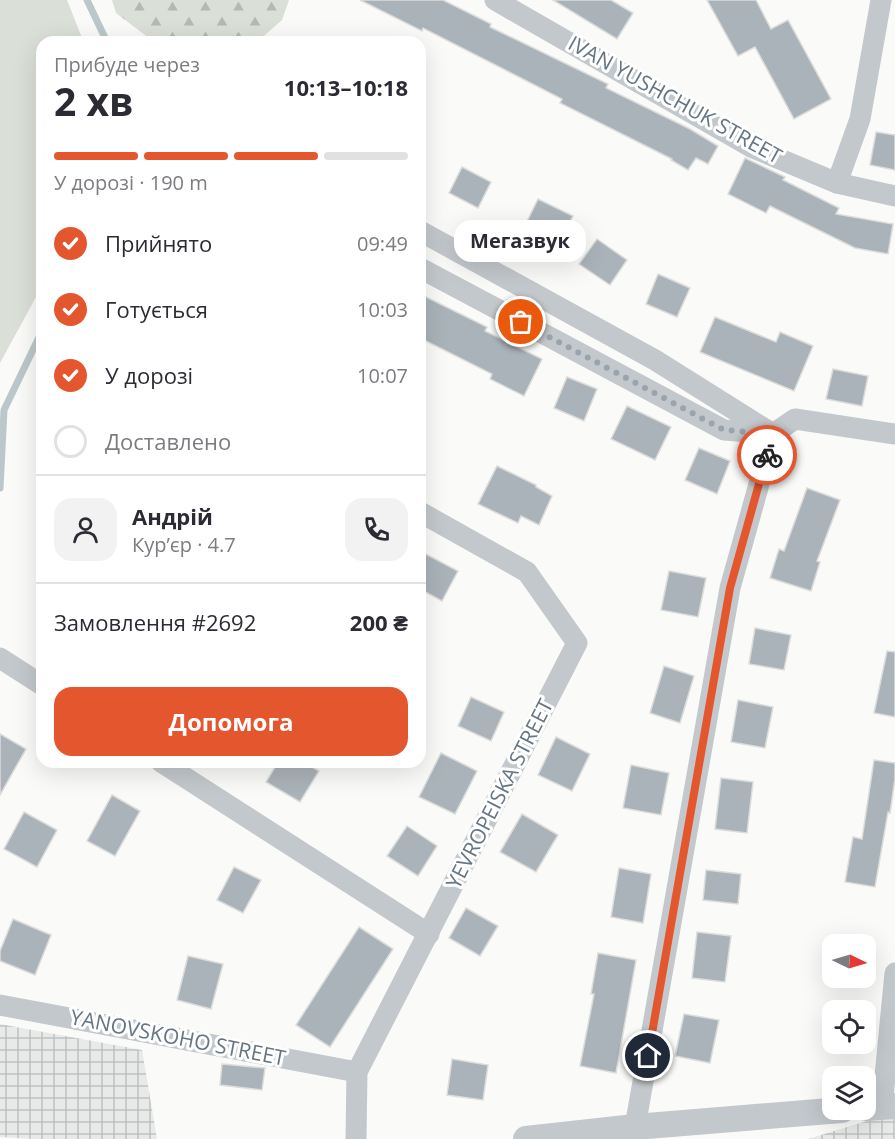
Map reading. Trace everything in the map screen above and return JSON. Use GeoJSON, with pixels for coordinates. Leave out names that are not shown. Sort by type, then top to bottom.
{"type":"FeatureCollection","features":[{"type":"Feature","properties":{"kind":"street","name":"IVAN YUSHCHUK STREET"},"geometry":{"type":"LineString","coordinates":[[495,0],[751,147],[837,183],[895,196]]}},
{"type":"Feature","properties":{"kind":"street"},"geometry":{"type":"LineString","coordinates":[[837,183],[860,119],[881,0]]}},
{"type":"Feature","properties":{"kind":"street"},"geometry":{"type":"LineString","coordinates":[[426,234],[655,360],[773,434]]}},
{"type":"Feature","properties":{"kind":"street"},"geometry":{"type":"LineString","coordinates":[[426,271],[724,430],[773,434],[795,419],[895,434]]}},
{"type":"Feature","properties":{"kind":"street"},"geometry":{"type":"LineString","coordinates":[[635,1127],[730,588],[773,434]]}},
{"type":"Feature","properties":{"kind":"street","name":"YEVROPEISKA STREET"},"geometry":{"type":"LineString","coordinates":[[356,1139],[357,1071],[577,644],[527,572],[426,515]]}},
{"type":"Feature","properties":{"kind":"street"},"geometry":{"type":"LineString","coordinates":[[0,658],[36,681]]}},
{"type":"Feature","properties":{"kind":"street"},"geometry":{"type":"LineString","coordinates":[[170,768],[429,934]]}},
{"type":"Feature","properties":{"kind":"street"},"geometry":{"type":"LineString","coordinates":[[881,1107],[895,973]]}},
{"type":"Feature","properties":{"kind":"street","name":"YANOVSKOHO STREET"},"geometry":{"type":"LineString","coordinates":[[0,1005],[357,1071]]}},
{"type":"Feature","properties":{"kind":"street"},"geometry":{"type":"LineString","coordinates":[[526,1139],[635,1127],[822,1112]]}},
{"type":"Feature","properties":{"kind":"shaded area"},"geometry":{"type":"Polygon","coordinates":[[[0,1024],[142,1050],[157,1139],[0,1137],[0,1024]]]}},
{"type":"Feature","properties":{"kind":"shaded area"},"geometry":{"type":"Polygon","coordinates":[[[895,1116],[895,1139],[808,1139],[876,1120],[876,1118],[895,1116]]]}},
{"type":"Feature","properties":{"kind":"green space"},"geometry":{"type":"Polygon","coordinates":[[[0,0],[67,0],[81,36],[36,36],[36,297],[0,363],[0,0]]]}},
{"type":"Feature","properties":{"kind":"green space"},"geometry":{"type":"Polygon","coordinates":[[[112,0],[289,0],[282,20],[264,36],[146,36],[116,13],[112,0]]]}},
{"type":"Feature","properties":{"kind":"building"},"geometry":{"type":"Polygon","coordinates":[[[360,0],[443,0],[491,24],[490,27],[608,84],[606,88],[690,129],[718,146],[708,164],[696,158],[688,170],[672,159],[560,103],[562,99],[423,28],[422,31],[360,0]]]}},
{"type":"Feature","properties":{"kind":"building"},"geometry":{"type":"Polygon","coordinates":[[[553,0],[611,0],[633,13],[617,39],[553,0]]]}},
{"type":"Feature","properties":{"kind":"building"},"geometry":{"type":"Polygon","coordinates":[[[707,0],[756,0],[771,29],[788,20],[831,99],[794,119],[755,47],[738,56],[707,0]]]}},
{"type":"Feature","properties":{"kind":"building"},"geometry":{"type":"Polygon","coordinates":[[[876,132],[895,135],[895,170],[870,165],[876,132]]]}},
{"type":"Feature","properties":{"kind":"building"},"geometry":{"type":"Polygon","coordinates":[[[745,158],[785,177],[783,180],[839,208],[836,214],[893,224],[888,254],[855,248],[770,206],[766,213],[728,194],[745,158]]]}},
{"type":"Feature","properties":{"kind":"building"},"geometry":{"type":"Polygon","coordinates":[[[462,167],[491,182],[478,208],[449,193],[462,167]]]}},
{"type":"Feature","properties":{"kind":"building"},"geometry":{"type":"Polygon","coordinates":[[[538,199],[573,216],[555,251],[521,234],[538,199]]]}},
{"type":"Feature","properties":{"kind":"building"},"geometry":{"type":"Polygon","coordinates":[[[597,239],[627,260],[610,285],[579,264],[597,239]]]}},
{"type":"Feature","properties":{"kind":"building"},"geometry":{"type":"Polygon","coordinates":[[[658,274],[690,288],[677,317],[646,304],[658,274]]]}},
{"type":"Feature","properties":{"kind":"building"},"geometry":{"type":"Polygon","coordinates":[[[426,297],[487,327],[485,331],[542,359],[524,396],[490,379],[492,374],[426,341],[426,297]]]}},
{"type":"Feature","properties":{"kind":"building"},"geometry":{"type":"Polygon","coordinates":[[[715,317],[776,342],[780,332],[813,346],[794,391],[700,352],[715,317]]]}},
{"type":"Feature","properties":{"kind":"building"},"geometry":{"type":"Polygon","coordinates":[[[833,369],[868,376],[862,406],[826,399],[833,369]]]}},
{"type":"Feature","properties":{"kind":"building"},"geometry":{"type":"Polygon","coordinates":[[[567,377],[597,389],[584,421],[554,408],[567,377]]]}},
{"type":"Feature","properties":{"kind":"building"},"geometry":{"type":"Polygon","coordinates":[[[627,406],[671,427],[655,460],[611,439],[627,406]]]}},
{"type":"Feature","properties":{"kind":"building"},"geometry":{"type":"Polygon","coordinates":[[[699,448],[730,461],[717,494],[685,480],[699,448]]]}},
{"type":"Feature","properties":{"kind":"building"},"geometry":{"type":"Polygon","coordinates":[[[497,466],[536,485],[552,496],[539,525],[521,516],[518,523],[478,504],[497,466]]]}},
{"type":"Feature","properties":{"kind":"building"},"geometry":{"type":"Polygon","coordinates":[[[807,488],[840,500],[817,561],[820,562],[811,591],[770,578],[779,549],[784,551],[807,488]]]}},
{"type":"Feature","properties":{"kind":"building"},"geometry":{"type":"Polygon","coordinates":[[[426,554],[458,571],[442,601],[426,592],[426,554]]]}},
{"type":"Feature","properties":{"kind":"building"},"geometry":{"type":"Polygon","coordinates":[[[669,571],[706,578],[698,617],[661,610],[669,571]]]}},
{"type":"Feature","properties":{"kind":"building"},"geometry":{"type":"Polygon","coordinates":[[[755,628],[791,635],[784,670],[749,664],[755,628]]]}},
{"type":"Feature","properties":{"kind":"building"},"geometry":{"type":"Polygon","coordinates":[[[887,651],[895,652],[895,717],[874,713],[887,651]]]}},
{"type":"Feature","properties":{"kind":"building"},"geometry":{"type":"Polygon","coordinates":[[[664,666],[694,676],[680,723],[650,713],[664,666]]]}},
{"type":"Feature","properties":{"kind":"building"},"geometry":{"type":"Polygon","coordinates":[[[471,697],[504,712],[491,741],[458,726],[471,697]]]}},
{"type":"Feature","properties":{"kind":"building"},"geometry":{"type":"Polygon","coordinates":[[[738,700],[773,707],[765,748],[731,742],[738,700]]]}},
{"type":"Feature","properties":{"kind":"building"},"geometry":{"type":"Polygon","coordinates":[[[0,734],[26,749],[0,795],[0,734]]]}},
{"type":"Feature","properties":{"kind":"building"},"geometry":{"type":"Polygon","coordinates":[[[556,737],[590,754],[572,791],[538,775],[556,737]]]}},
{"type":"Feature","properties":{"kind":"building"},"geometry":{"type":"Polygon","coordinates":[[[441,753],[477,771],[455,814],[419,797],[441,753]]]}},
{"type":"Feature","properties":{"kind":"building"},"geometry":{"type":"Polygon","coordinates":[[[874,760],[895,763],[890,813],[888,812],[875,887],[845,882],[853,837],[862,839],[874,760]]]}},
{"type":"Feature","properties":{"kind":"building"},"geometry":{"type":"Polygon","coordinates":[[[631,765],[669,773],[661,815],[623,808],[631,765]]]}},
{"type":"Feature","properties":{"kind":"building"},"geometry":{"type":"Polygon","coordinates":[[[274,768],[314,768],[319,771],[300,802],[266,782],[274,768]]]}},
{"type":"Feature","properties":{"kind":"building"},"geometry":{"type":"Polygon","coordinates":[[[721,778],[753,782],[747,833],[715,829],[721,778]]]}},
{"type":"Feature","properties":{"kind":"building"},"geometry":{"type":"Polygon","coordinates":[[[112,795],[140,811],[115,856],[87,841],[112,795]]]}},
{"type":"Feature","properties":{"kind":"building"},"geometry":{"type":"Polygon","coordinates":[[[24,812],[57,830],[37,867],[4,849],[24,812]]]}},
{"type":"Feature","properties":{"kind":"building"},"geometry":{"type":"Polygon","coordinates":[[[522,814],[558,835],[536,872],[500,852],[522,814]]]}},
{"type":"Feature","properties":{"kind":"building"},"geometry":{"type":"Polygon","coordinates":[[[407,826],[437,846],[418,876],[387,856],[407,826]]]}},
{"type":"Feature","properties":{"kind":"building"},"geometry":{"type":"Polygon","coordinates":[[[234,867],[261,880],[243,913],[217,900],[234,867]]]}},
{"type":"Feature","properties":{"kind":"building"},"geometry":{"type":"Polygon","coordinates":[[[619,868],[651,874],[643,923],[611,917],[619,868]]]}},
{"type":"Feature","properties":{"kind":"building"},"geometry":{"type":"Polygon","coordinates":[[[706,870],[741,874],[738,904],[703,900],[706,870]]]}},
{"type":"Feature","properties":{"kind":"building"},"geometry":{"type":"Polygon","coordinates":[[[466,908],[498,926],[480,956],[449,938],[466,908]]]}},
{"type":"Feature","properties":{"kind":"building"},"geometry":{"type":"Polygon","coordinates":[[[13,919],[51,935],[35,975],[0,961],[0,951],[13,919]]]}},
{"type":"Feature","properties":{"kind":"building"},"geometry":{"type":"Polygon","coordinates":[[[359,927],[393,949],[330,1047],[296,1025],[359,927]]]}},
{"type":"Feature","properties":{"kind":"building"},"geometry":{"type":"Polygon","coordinates":[[[697,932],[731,936],[725,982],[692,978],[697,932]]]}},
{"type":"Feature","properties":{"kind":"building"},"geometry":{"type":"Polygon","coordinates":[[[598,953],[636,960],[616,1073],[580,1066],[594,994],[591,994],[598,953]]]}},
{"type":"Feature","properties":{"kind":"building"},"geometry":{"type":"Polygon","coordinates":[[[188,956],[223,964],[211,1009],[177,1000],[188,956]]]}},
{"type":"Feature","properties":{"kind":"building"},"geometry":{"type":"Polygon","coordinates":[[[684,1014],[719,1020],[710,1063],[675,1056],[684,1014]]]}},
{"type":"Feature","properties":{"kind":"building"},"geometry":{"type":"Polygon","coordinates":[[[452,1059],[488,1065],[483,1100],[447,1095],[452,1059]]]}},
{"type":"Feature","properties":{"kind":"building"},"geometry":{"type":"Polygon","coordinates":[[[222,1064],[265,1068],[262,1090],[220,1085],[222,1064]]]}},
{"type":"Feature","properties":{"kind":"waterway"},"geometry":{"type":"LineString","coordinates":[[87,0],[104,36]]}},
{"type":"Feature","properties":{"kind":"waterway"},"geometry":{"type":"LineString","coordinates":[[0,488],[4,410],[36,343]]}},
{"type":"Feature","properties":{"kind":"way so far"},"geometry":{"type":"LineString","coordinates":[[521,322],[724,430],[773,434],[767,455]]}},
{"type":"Feature","properties":{"kind":"place","name":"Мегазвук"},"geometry":{"type":"Point","coordinates":[521,322]}},
{"type":"Feature","properties":{"kind":"route"},"geometry":{"type":"LineString","coordinates":[[648,1056],[730,588],[767,455]]}}]}
